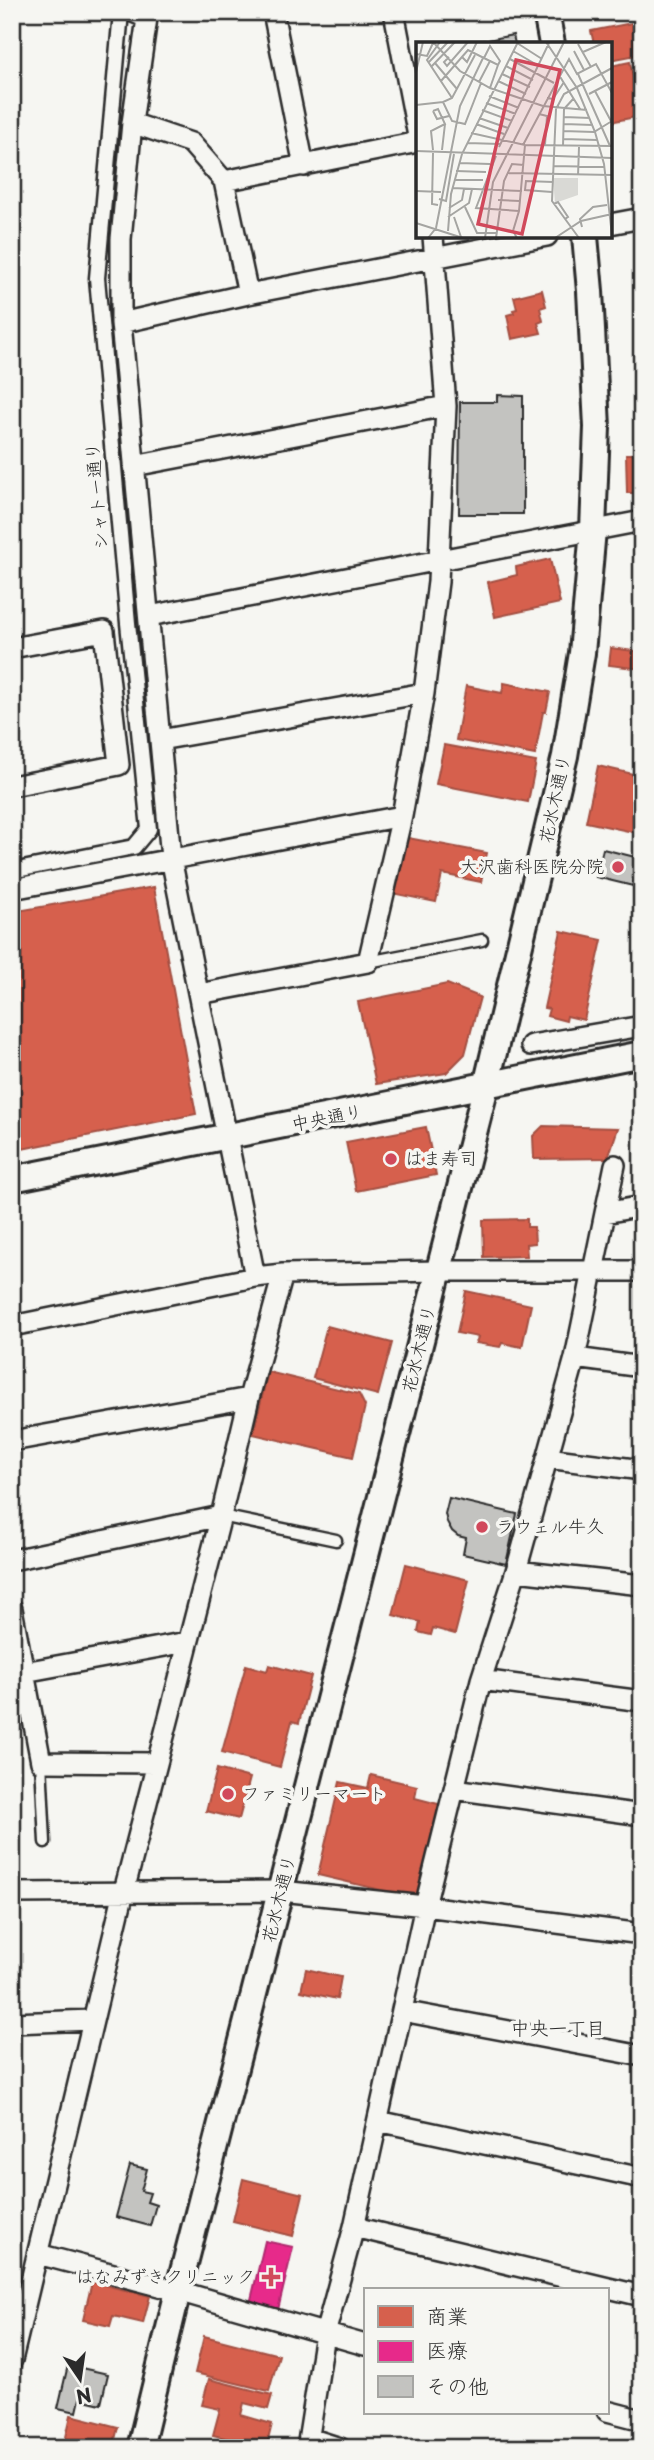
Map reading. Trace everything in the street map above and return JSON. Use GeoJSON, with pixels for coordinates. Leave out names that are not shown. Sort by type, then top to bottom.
{"type":"FeatureCollection","features":[{"type":"Feature","properties":{"kind":"street","name":"シャトー通り"},"geometry":{"type":"LineString","coordinates":[[12,870],[134,847],[149,829],[97,278],[121,12]]}},
{"type":"Feature","properties":{"kind":"street"},"geometry":{"type":"LineString","coordinates":[[133,12],[147,18],[132,123],[121,239],[121,323],[160,740],[172,858],[255,1277]]}},
{"type":"Feature","properties":{"kind":"street"},"geometry":{"type":"LineString","coordinates":[[273,12],[304,166]]}},
{"type":"Feature","properties":{"kind":"street"},"geometry":{"type":"LineString","coordinates":[[394,12],[416,126]]}},
{"type":"Feature","properties":{"kind":"street"},"geometry":{"type":"LineString","coordinates":[[546,12],[552,42]]}},
{"type":"Feature","properties":{"kind":"street"},"geometry":{"type":"LineString","coordinates":[[132,123],[191,143],[224,181],[248,294]]}},
{"type":"Feature","properties":{"kind":"street"},"geometry":{"type":"LineString","coordinates":[[224,181],[416,142]]}},
{"type":"Feature","properties":{"kind":"street"},"geometry":{"type":"LineString","coordinates":[[612,224],[642,218]]}},
{"type":"Feature","properties":{"kind":"street"},"geometry":{"type":"LineString","coordinates":[[199,994],[368,962],[402,816],[424,693],[440,559],[446,406],[433,238]]}},
{"type":"Feature","properties":{"kind":"street"},"geometry":{"type":"LineString","coordinates":[[121,323],[248,294],[537,238]]}},
{"type":"Feature","properties":{"kind":"street","name":"花水木通り"},"geometry":{"type":"LineString","coordinates":[[140,2448],[486,1086],[565,757],[582,653],[593,530],[597,428],[585,238]]}},
{"type":"Feature","properties":{"kind":"street"},"geometry":{"type":"LineString","coordinates":[[134,466],[446,406]]}},
{"type":"Feature","properties":{"kind":"street"},"geometry":{"type":"LineString","coordinates":[[149,616],[642,521]]}},
{"type":"Feature","properties":{"kind":"street"},"geometry":{"type":"LineString","coordinates":[[12,648],[104,631],[119,765],[12,786]]}},
{"type":"Feature","properties":{"kind":"street"},"geometry":{"type":"LineString","coordinates":[[160,740],[424,693]]}},
{"type":"Feature","properties":{"kind":"street"},"geometry":{"type":"LineString","coordinates":[[12,889],[402,816]]}},
{"type":"Feature","properties":{"kind":"street"},"geometry":{"type":"LineString","coordinates":[[531,1045],[642,1026]]}},
{"type":"Feature","properties":{"kind":"street","name":"中央通り"},"geometry":{"type":"LineString","coordinates":[[12,1179],[642,1054]]}},
{"type":"Feature","properties":{"kind":"street"},"geometry":{"type":"LineString","coordinates":[[340,2448],[308,2443],[325,2334],[354,2227],[425,1906],[481,1681],[516,1571],[575,1358],[615,1165]]}},
{"type":"Feature","properties":{"kind":"street"},"geometry":{"type":"LineString","coordinates":[[605,1213],[642,1206]]}},
{"type":"Feature","properties":{"kind":"street"},"geometry":{"type":"LineString","coordinates":[[12,1326],[255,1277],[283,1274],[642,1271]]}},
{"type":"Feature","properties":{"kind":"street"},"geometry":{"type":"LineString","coordinates":[[12,2360],[124,1891],[283,1274]]}},
{"type":"Feature","properties":{"kind":"street"},"geometry":{"type":"LineString","coordinates":[[575,1358],[642,1367]]}},
{"type":"Feature","properties":{"kind":"street"},"geometry":{"type":"LineString","coordinates":[[12,1441],[249,1398]]}},
{"type":"Feature","properties":{"kind":"street"},"geometry":{"type":"LineString","coordinates":[[547,1458],[642,1470]]}},
{"type":"Feature","properties":{"kind":"street"},"geometry":{"type":"LineString","coordinates":[[12,1560],[221,1516]]}},
{"type":"Feature","properties":{"kind":"street"},"geometry":{"type":"LineString","coordinates":[[516,1571],[642,1585]]}},
{"type":"Feature","properties":{"kind":"street"},"geometry":{"type":"LineString","coordinates":[[13,1618],[41,1762],[156,1763]]}},
{"type":"Feature","properties":{"kind":"street"},"geometry":{"type":"LineString","coordinates":[[24,1672],[187,1642]]}},
{"type":"Feature","properties":{"kind":"street"},"geometry":{"type":"LineString","coordinates":[[481,1681],[642,1702]]}},
{"type":"Feature","properties":{"kind":"street"},"geometry":{"type":"LineString","coordinates":[[454,1789],[642,1815]]}},
{"type":"Feature","properties":{"kind":"street"},"geometry":{"type":"LineString","coordinates":[[12,1893],[281,1891],[425,1906],[642,1934]]}},
{"type":"Feature","properties":{"kind":"street"},"geometry":{"type":"LineString","coordinates":[[402,2011],[642,2056]]}},
{"type":"Feature","properties":{"kind":"street"},"geometry":{"type":"LineString","coordinates":[[12,2023],[92,2020]]}},
{"type":"Feature","properties":{"kind":"street"},"geometry":{"type":"LineString","coordinates":[[378,2120],[642,2178]]}},
{"type":"Feature","properties":{"kind":"street"},"geometry":{"type":"LineString","coordinates":[[354,2227],[642,2296]]}},
{"type":"Feature","properties":{"kind":"street"},"geometry":{"type":"LineString","coordinates":[[38,2255],[178,2291],[364,2345]]}},
{"type":"Feature","properties":{"kind":"street"},"geometry":{"type":"LineString","coordinates":[[608,2411],[642,2420]]}},
{"type":"Feature","properties":{"kind":"lane"},"geometry":{"type":"LineString","coordinates":[[368,962],[482,940]]}},
{"type":"Feature","properties":{"kind":"lane"},"geometry":{"type":"LineString","coordinates":[[221,1516],[336,1540]]}},
{"type":"Feature","properties":{"kind":"lane"},"geometry":{"type":"LineString","coordinates":[[41,1762],[45,1842]]}},
{"type":"Feature","properties":{"kind":"building: 商業"},"geometry":{"type":"Polygon","coordinates":[[[642,21],[642,54],[612,60],[612,42],[594,42],[591,31],[642,21]]]}},
{"type":"Feature","properties":{"kind":"building: 商業"},"geometry":{"type":"Polygon","coordinates":[[[630,62],[641,116],[612,122],[612,66],[630,62]]]}},
{"type":"Feature","properties":{"kind":"building: 商業"},"geometry":{"type":"Polygon","coordinates":[[[542,290],[546,306],[540,308],[543,321],[538,323],[541,333],[512,339],[507,315],[517,309],[514,297],[542,290]]]}},
{"type":"Feature","properties":{"kind":"building: 商業"},"geometry":{"type":"Polygon","coordinates":[[[626,454],[642,454],[642,493],[627,493],[626,454]]]}},
{"type":"Feature","properties":{"kind":"building: 商業"},"geometry":{"type":"Polygon","coordinates":[[[550,559],[560,603],[495,617],[488,582],[517,575],[516,567],[550,559]]]}},
{"type":"Feature","properties":{"kind":"building: 商業"},"geometry":{"type":"Polygon","coordinates":[[[611,648],[642,652],[641,669],[609,665],[611,648]]]}},
{"type":"Feature","properties":{"kind":"building: 商業"},"geometry":{"type":"Polygon","coordinates":[[[504,683],[550,692],[546,712],[543,712],[535,755],[456,740],[466,686],[502,693],[504,683]]]}},
{"type":"Feature","properties":{"kind":"building: 商業"},"geometry":{"type":"Polygon","coordinates":[[[444,745],[536,762],[528,802],[436,784],[444,745]]]}},
{"type":"Feature","properties":{"kind":"building: 商業"},"geometry":{"type":"Polygon","coordinates":[[[598,766],[642,776],[642,790],[633,832],[586,822],[598,766]]]}},
{"type":"Feature","properties":{"kind":"building: 商業"},"geometry":{"type":"Polygon","coordinates":[[[403,837],[487,853],[481,882],[442,874],[436,902],[392,893],[403,837]]]}},
{"type":"Feature","properties":{"kind":"building: 商業"},"geometry":{"type":"Polygon","coordinates":[[[154,887],[196,1114],[12,1151],[12,912],[154,887]]]}},
{"type":"Feature","properties":{"kind":"building: 商業"},"geometry":{"type":"Polygon","coordinates":[[[561,931],[602,940],[584,1020],[567,1016],[566,1021],[547,1016],[549,1009],[544,1008],[561,931]]]}},
{"type":"Feature","properties":{"kind":"building: 商業"},"geometry":{"type":"Polygon","coordinates":[[[447,984],[480,997],[465,1054],[446,1073],[376,1084],[358,1002],[447,984]]]}},
{"type":"Feature","properties":{"kind":"building: 商業"},"geometry":{"type":"Polygon","coordinates":[[[543,1126],[618,1128],[608,1158],[534,1159],[533,1136],[543,1126]]]}},
{"type":"Feature","properties":{"kind":"building: 商業","name":"はま寿司"},"geometry":{"type":"Polygon","coordinates":[[[426,1127],[436,1175],[356,1191],[346,1142],[426,1127]]]}},
{"type":"Feature","properties":{"kind":"building: 商業"},"geometry":{"type":"Polygon","coordinates":[[[527,1219],[527,1227],[534,1227],[535,1243],[526,1244],[527,1256],[484,1257],[483,1220],[527,1219]]]}},
{"type":"Feature","properties":{"kind":"building: 商業"},"geometry":{"type":"Polygon","coordinates":[[[466,1291],[531,1305],[522,1347],[502,1343],[500,1347],[476,1343],[478,1337],[457,1333],[466,1291]]]}},
{"type":"Feature","properties":{"kind":"building: 商業"},"geometry":{"type":"Polygon","coordinates":[[[327,1326],[392,1343],[378,1395],[313,1378],[327,1326]]]}},
{"type":"Feature","properties":{"kind":"building: 商業"},"geometry":{"type":"Polygon","coordinates":[[[268,1372],[359,1394],[365,1406],[353,1457],[253,1434],[268,1372]]]}},
{"type":"Feature","properties":{"kind":"building: 商業"},"geometry":{"type":"Polygon","coordinates":[[[406,1564],[469,1580],[455,1634],[433,1628],[431,1635],[418,1632],[420,1622],[393,1615],[406,1564]]]}},
{"type":"Feature","properties":{"kind":"building: 商業"},"geometry":{"type":"Polygon","coordinates":[[[246,1665],[267,1671],[269,1665],[311,1676],[299,1723],[292,1721],[280,1767],[222,1752],[246,1665]]]}},
{"type":"Feature","properties":{"kind":"building: 商業","name":"ファミリーマート"},"geometry":{"type":"Polygon","coordinates":[[[217,1769],[250,1778],[239,1819],[206,1811],[217,1769]]]}},
{"type":"Feature","properties":{"kind":"building: 商業"},"geometry":{"type":"Polygon","coordinates":[[[371,1775],[417,1786],[415,1798],[446,1806],[423,1900],[318,1875],[340,1782],[368,1788],[371,1775]]]}},
{"type":"Feature","properties":{"kind":"building: 商業"},"geometry":{"type":"Polygon","coordinates":[[[306,1969],[341,1977],[337,1999],[301,1991],[306,1969]]]}},
{"type":"Feature","properties":{"kind":"building: 商業"},"geometry":{"type":"Polygon","coordinates":[[[243,2179],[303,2194],[293,2236],[233,2221],[243,2179]]]}},
{"type":"Feature","properties":{"kind":"building: 商業"},"geometry":{"type":"Polygon","coordinates":[[[92,2282],[150,2296],[143,2323],[113,2316],[110,2326],[83,2320],[92,2282]]]}},
{"type":"Feature","properties":{"kind":"building: 商業"},"geometry":{"type":"Polygon","coordinates":[[[204,2336],[279,2355],[269,2391],[195,2373],[204,2336]]]}},
{"type":"Feature","properties":{"kind":"building: 商業"},"geometry":{"type":"Polygon","coordinates":[[[209,2379],[272,2395],[268,2409],[244,2403],[241,2415],[272,2424],[266,2448],[213,2435],[220,2409],[202,2405],[209,2379]]]}},
{"type":"Feature","properties":{"kind":"building: 商業"},"geometry":{"type":"Polygon","coordinates":[[[71,2415],[118,2427],[113,2448],[64,2446],[71,2415]]]}},
{"type":"Feature","properties":{"kind":"building: 医療","name":"はなみずきクリニック"},"geometry":{"type":"Polygon","coordinates":[[[265,2241],[293,2247],[277,2314],[249,2308],[265,2241]]]}},
{"type":"Feature","properties":{"kind":"building: その他"},"geometry":{"type":"Polygon","coordinates":[[[513,35],[515,42],[478,42],[513,35]]]}},
{"type":"Feature","properties":{"kind":"building: その他"},"geometry":{"type":"Polygon","coordinates":[[[497,395],[523,396],[523,514],[459,514],[460,402],[497,402],[497,395]]]}},
{"type":"Feature","properties":{"kind":"building: その他","name":"大沢歯科医院分院"},"geometry":{"type":"Polygon","coordinates":[[[603,849],[639,858],[633,886],[596,877],[603,849]]]}},
{"type":"Feature","properties":{"kind":"building: その他","name":"ラウェル牛久"},"geometry":{"type":"Polygon","coordinates":[[[449,1498],[517,1514],[506,1564],[463,1554],[466,1538],[452,1531],[445,1514],[449,1498]]]}},
{"type":"Feature","properties":{"kind":"building: その他"},"geometry":{"type":"Polygon","coordinates":[[[130,2165],[147,2169],[141,2191],[150,2193],[147,2202],[156,2205],[150,2226],[116,2217],[130,2165]]]}},
{"type":"Feature","properties":{"kind":"building: その他"},"geometry":{"type":"Polygon","coordinates":[[[68,2365],[108,2374],[101,2404],[80,2399],[77,2412],[58,2408],[68,2365]]]}},
{"type":"Feature","properties":{"kind":"place","name":"大沢歯科医院分院"},"geometry":{"type":"Point","coordinates":[618,867]}},
{"type":"Feature","properties":{"kind":"place","name":"はま寿司"},"geometry":{"type":"Point","coordinates":[391,1159]}},
{"type":"Feature","properties":{"kind":"place","name":"ラウェル牛久"},"geometry":{"type":"Point","coordinates":[482,1527]}},
{"type":"Feature","properties":{"kind":"place","name":"ファミリーマート"},"geometry":{"type":"Point","coordinates":[228,1794]}},
{"type":"Feature","properties":{"kind":"place","name":"はなみずきクリニック"},"geometry":{"type":"Point","coordinates":[271,2277]}},
{"type":"Feature","properties":{"kind":"district","name":"中央一丁目"},"geometry":{"type":"Point","coordinates":[558,2028]}}]}
